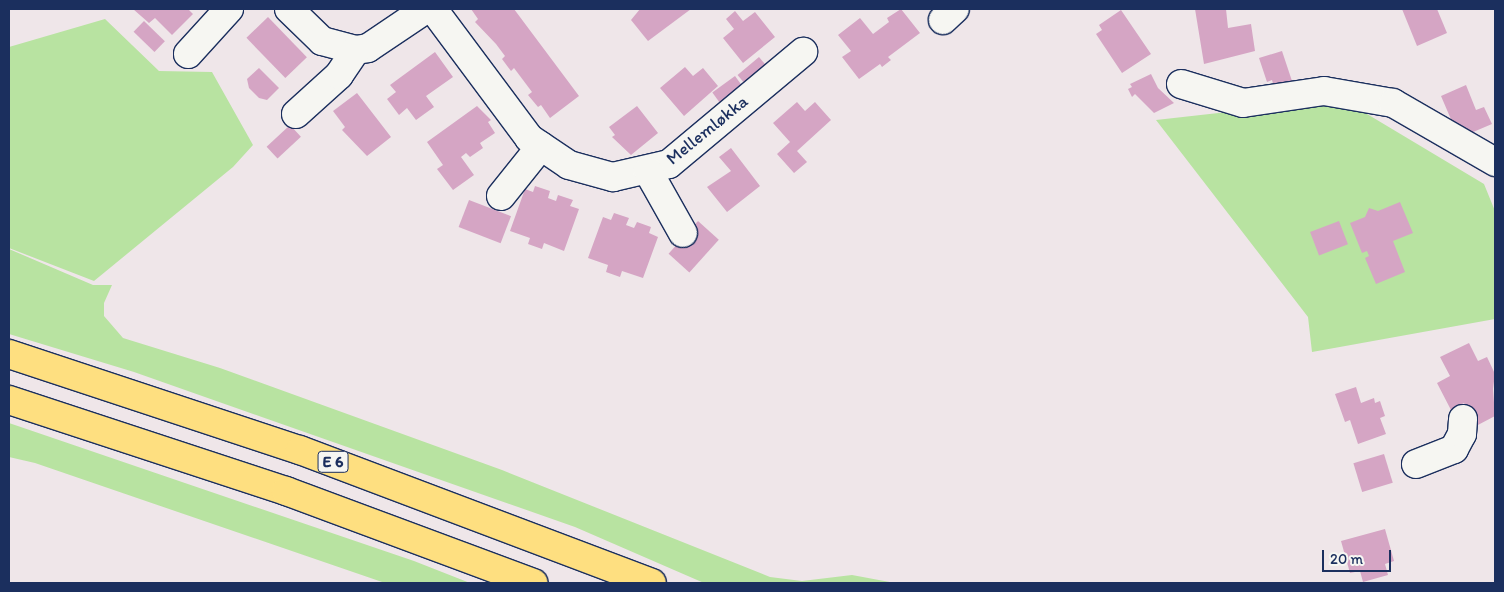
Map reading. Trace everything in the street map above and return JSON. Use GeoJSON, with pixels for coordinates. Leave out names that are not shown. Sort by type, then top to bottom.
{"type":"FeatureCollection","features":[{"type":"Feature","properties":{"kind":"highway","name":"E 6"},"geometry":{"type":"LineString","coordinates":[[9,354],[300,450],[652,583]]}},
{"type":"Feature","properties":{"kind":"highway","name":"E 6"},"geometry":{"type":"LineString","coordinates":[[9,400],[286,491],[533,583]]}},
{"type":"Feature","properties":{"kind":"street"},"geometry":{"type":"LineString","coordinates":[[188,54],[229,9]]}},
{"type":"Feature","properties":{"kind":"street"},"geometry":{"type":"LineString","coordinates":[[289,9],[322,41],[356,50],[368,48],[426,9]]}},
{"type":"Feature","properties":{"kind":"street","name":"Mellemløkka"},"geometry":{"type":"LineString","coordinates":[[433,9],[517,123],[541,146],[569,166],[613,177],[648,171],[669,164],[803,52]]}},
{"type":"Feature","properties":{"kind":"street"},"geometry":{"type":"LineString","coordinates":[[296,114],[339,75],[356,50]]}},
{"type":"Feature","properties":{"kind":"street"},"geometry":{"type":"LineString","coordinates":[[1181,84],[1243,103],[1324,91],[1393,103],[1495,162]]}},
{"type":"Feature","properties":{"kind":"street"},"geometry":{"type":"LineString","coordinates":[[501,196],[541,146]]}},
{"type":"Feature","properties":{"kind":"street"},"geometry":{"type":"LineString","coordinates":[[648,171],[683,233]]}},
{"type":"Feature","properties":{"kind":"street"},"geometry":{"type":"LineString","coordinates":[[1416,464],[1454,449],[1462,434],[1463,419]]}},
{"type":"Feature","properties":{"kind":"green space"},"geometry":{"type":"Polygon","coordinates":[[[105,19],[159,71],[212,72],[253,145],[233,167],[94,281],[9,248],[9,47],[105,19]]]}},
{"type":"Feature","properties":{"kind":"green space"},"geometry":{"type":"Polygon","coordinates":[[[1342,99],[1484,184],[1495,211],[1495,319],[1312,352],[1308,317],[1156,120],[1342,99]]]}},
{"type":"Feature","properties":{"kind":"green space"},"geometry":{"type":"Polygon","coordinates":[[[9,249],[93,285],[112,285],[104,303],[104,316],[123,338],[220,368],[502,470],[770,577],[802,581],[852,575],[895,583],[704,583],[575,527],[134,372],[9,334],[9,249]]]}},
{"type":"Feature","properties":{"kind":"green space"},"geometry":{"type":"Polygon","coordinates":[[[9,423],[414,561],[470,583],[385,583],[35,463],[9,457],[9,423]]]}},
{"type":"Feature","properties":{"kind":"building"},"geometry":{"type":"Polygon","coordinates":[[[133,9],[188,9],[193,14],[172,35],[155,18],[149,23],[133,9]]]}},
{"type":"Feature","properties":{"kind":"building"},"geometry":{"type":"Polygon","coordinates":[[[471,9],[514,9],[579,96],[550,118],[541,105],[538,107],[528,95],[532,92],[514,68],[511,71],[502,59],[505,56],[475,22],[478,19],[471,9]]]}},
{"type":"Feature","properties":{"kind":"building"},"geometry":{"type":"Polygon","coordinates":[[[640,9],[691,9],[648,41],[631,20],[640,9]]]}},
{"type":"Feature","properties":{"kind":"building"},"geometry":{"type":"Polygon","coordinates":[[[901,9],[920,33],[888,57],[891,60],[882,67],[880,64],[859,79],[842,57],[851,51],[838,35],[860,18],[873,34],[889,22],[887,18],[901,9]]]}},
{"type":"Feature","properties":{"kind":"building"},"geometry":{"type":"Polygon","coordinates":[[[1195,9],[1226,9],[1228,28],[1251,24],[1255,51],[1204,64],[1195,9]]]}},
{"type":"Feature","properties":{"kind":"building"},"geometry":{"type":"Polygon","coordinates":[[[1402,9],[1437,9],[1447,33],[1417,46],[1402,9]]]}},
{"type":"Feature","properties":{"kind":"building"},"geometry":{"type":"Polygon","coordinates":[[[1121,10],[1151,54],[1122,73],[1096,34],[1102,30],[1099,25],[1121,10]]]}},
{"type":"Feature","properties":{"kind":"building"},"geometry":{"type":"Polygon","coordinates":[[[735,11],[743,21],[755,12],[775,37],[743,63],[723,38],[734,29],[726,19],[735,11]]]}},
{"type":"Feature","properties":{"kind":"building"},"geometry":{"type":"Polygon","coordinates":[[[268,17],[307,57],[285,78],[246,38],[268,17]]]}},
{"type":"Feature","properties":{"kind":"building"},"geometry":{"type":"Polygon","coordinates":[[[144,21],[165,41],[154,52],[134,32],[144,21]]]}},
{"type":"Feature","properties":{"kind":"building"},"geometry":{"type":"Polygon","coordinates":[[[1282,51],[1292,81],[1274,87],[1272,80],[1267,82],[1259,58],[1282,51]]]}},
{"type":"Feature","properties":{"kind":"building"},"geometry":{"type":"Polygon","coordinates":[[[435,52],[453,77],[426,96],[434,107],[416,120],[407,108],[399,115],[387,99],[396,92],[390,85],[435,52]]]}},
{"type":"Feature","properties":{"kind":"building"},"geometry":{"type":"Polygon","coordinates":[[[759,57],[770,70],[748,88],[738,75],[759,57]]]}},
{"type":"Feature","properties":{"kind":"building"},"geometry":{"type":"Polygon","coordinates":[[[685,67],[693,76],[703,68],[718,86],[684,116],[660,88],[685,67]]]}},
{"type":"Feature","properties":{"kind":"building"},"geometry":{"type":"Polygon","coordinates":[[[259,68],[279,88],[267,100],[259,98],[249,88],[247,79],[259,68]]]}},
{"type":"Feature","properties":{"kind":"building"},"geometry":{"type":"Polygon","coordinates":[[[1151,74],[1158,88],[1174,103],[1154,113],[1135,94],[1132,97],[1128,89],[1132,87],[1130,84],[1151,74]]]}},
{"type":"Feature","properties":{"kind":"building"},"geometry":{"type":"Polygon","coordinates":[[[735,76],[745,90],[722,106],[712,92],[735,76]]]}},
{"type":"Feature","properties":{"kind":"building"},"geometry":{"type":"Polygon","coordinates":[[[1466,85],[1476,110],[1484,107],[1492,124],[1459,138],[1441,96],[1466,85]]]}},
{"type":"Feature","properties":{"kind":"building"},"geometry":{"type":"Polygon","coordinates":[[[357,93],[391,137],[367,156],[342,130],[345,127],[333,111],[357,93]]]}},
{"type":"Feature","properties":{"kind":"building"},"geometry":{"type":"Polygon","coordinates":[[[797,102],[805,111],[815,102],[831,120],[797,151],[807,162],[794,173],[777,154],[790,142],[773,123],[797,102]]]}},
{"type":"Feature","properties":{"kind":"building"},"geometry":{"type":"Polygon","coordinates":[[[477,106],[491,120],[488,122],[495,133],[480,143],[483,148],[470,157],[466,153],[461,157],[474,175],[453,190],[437,169],[443,165],[427,142],[477,106]]]}},
{"type":"Feature","properties":{"kind":"building"},"geometry":{"type":"Polygon","coordinates":[[[637,106],[658,133],[631,155],[612,137],[615,135],[609,127],[637,106]]]}},
{"type":"Feature","properties":{"kind":"building"},"geometry":{"type":"Polygon","coordinates":[[[290,125],[301,137],[278,159],[267,147],[290,125]]]}},
{"type":"Feature","properties":{"kind":"building"},"geometry":{"type":"Polygon","coordinates":[[[731,148],[760,186],[727,212],[707,187],[731,171],[719,157],[731,148]]]}},
{"type":"Feature","properties":{"kind":"building"},"geometry":{"type":"Polygon","coordinates":[[[535,186],[550,191],[548,198],[556,201],[558,195],[573,200],[570,206],[579,209],[564,251],[544,243],[542,249],[528,244],[530,238],[510,231],[525,189],[533,192],[535,186]]]}},
{"type":"Feature","properties":{"kind":"building"},"geometry":{"type":"Polygon","coordinates":[[[469,200],[511,216],[501,243],[459,227],[469,200]]]}},
{"type":"Feature","properties":{"kind":"building"},"geometry":{"type":"Polygon","coordinates":[[[1400,202],[1413,233],[1393,241],[1405,272],[1376,284],[1365,258],[1369,256],[1367,251],[1362,253],[1350,223],[1365,217],[1369,208],[1378,211],[1400,202]]]}},
{"type":"Feature","properties":{"kind":"building"},"geometry":{"type":"Polygon","coordinates":[[[614,213],[629,218],[626,225],[634,228],[637,222],[651,227],[649,233],[658,237],[643,278],[622,271],[620,277],[606,272],[608,265],[588,258],[603,217],[611,220],[614,213]]]}},
{"type":"Feature","properties":{"kind":"building"},"geometry":{"type":"Polygon","coordinates":[[[698,221],[719,240],[689,272],[669,254],[698,221]]]}},
{"type":"Feature","properties":{"kind":"building"},"geometry":{"type":"Polygon","coordinates":[[[1339,221],[1348,244],[1319,255],[1310,232],[1339,221]]]}},
{"type":"Feature","properties":{"kind":"building"},"geometry":{"type":"Polygon","coordinates":[[[1469,343],[1478,361],[1487,357],[1495,374],[1493,389],[1495,416],[1476,426],[1464,403],[1451,410],[1437,383],[1450,376],[1440,357],[1469,343]]]}},
{"type":"Feature","properties":{"kind":"building"},"geometry":{"type":"Polygon","coordinates":[[[1356,387],[1361,403],[1374,398],[1375,403],[1380,401],[1385,416],[1380,418],[1386,434],[1358,444],[1350,420],[1345,422],[1335,394],[1356,387]]]}},
{"type":"Feature","properties":{"kind":"building"},"geometry":{"type":"Polygon","coordinates":[[[1384,454],[1393,483],[1362,492],[1353,463],[1384,454]]]}},
{"type":"Feature","properties":{"kind":"building"},"geometry":{"type":"Polygon","coordinates":[[[1385,529],[1394,561],[1385,564],[1388,575],[1363,582],[1360,571],[1350,573],[1341,541],[1385,529]]]}}]}
